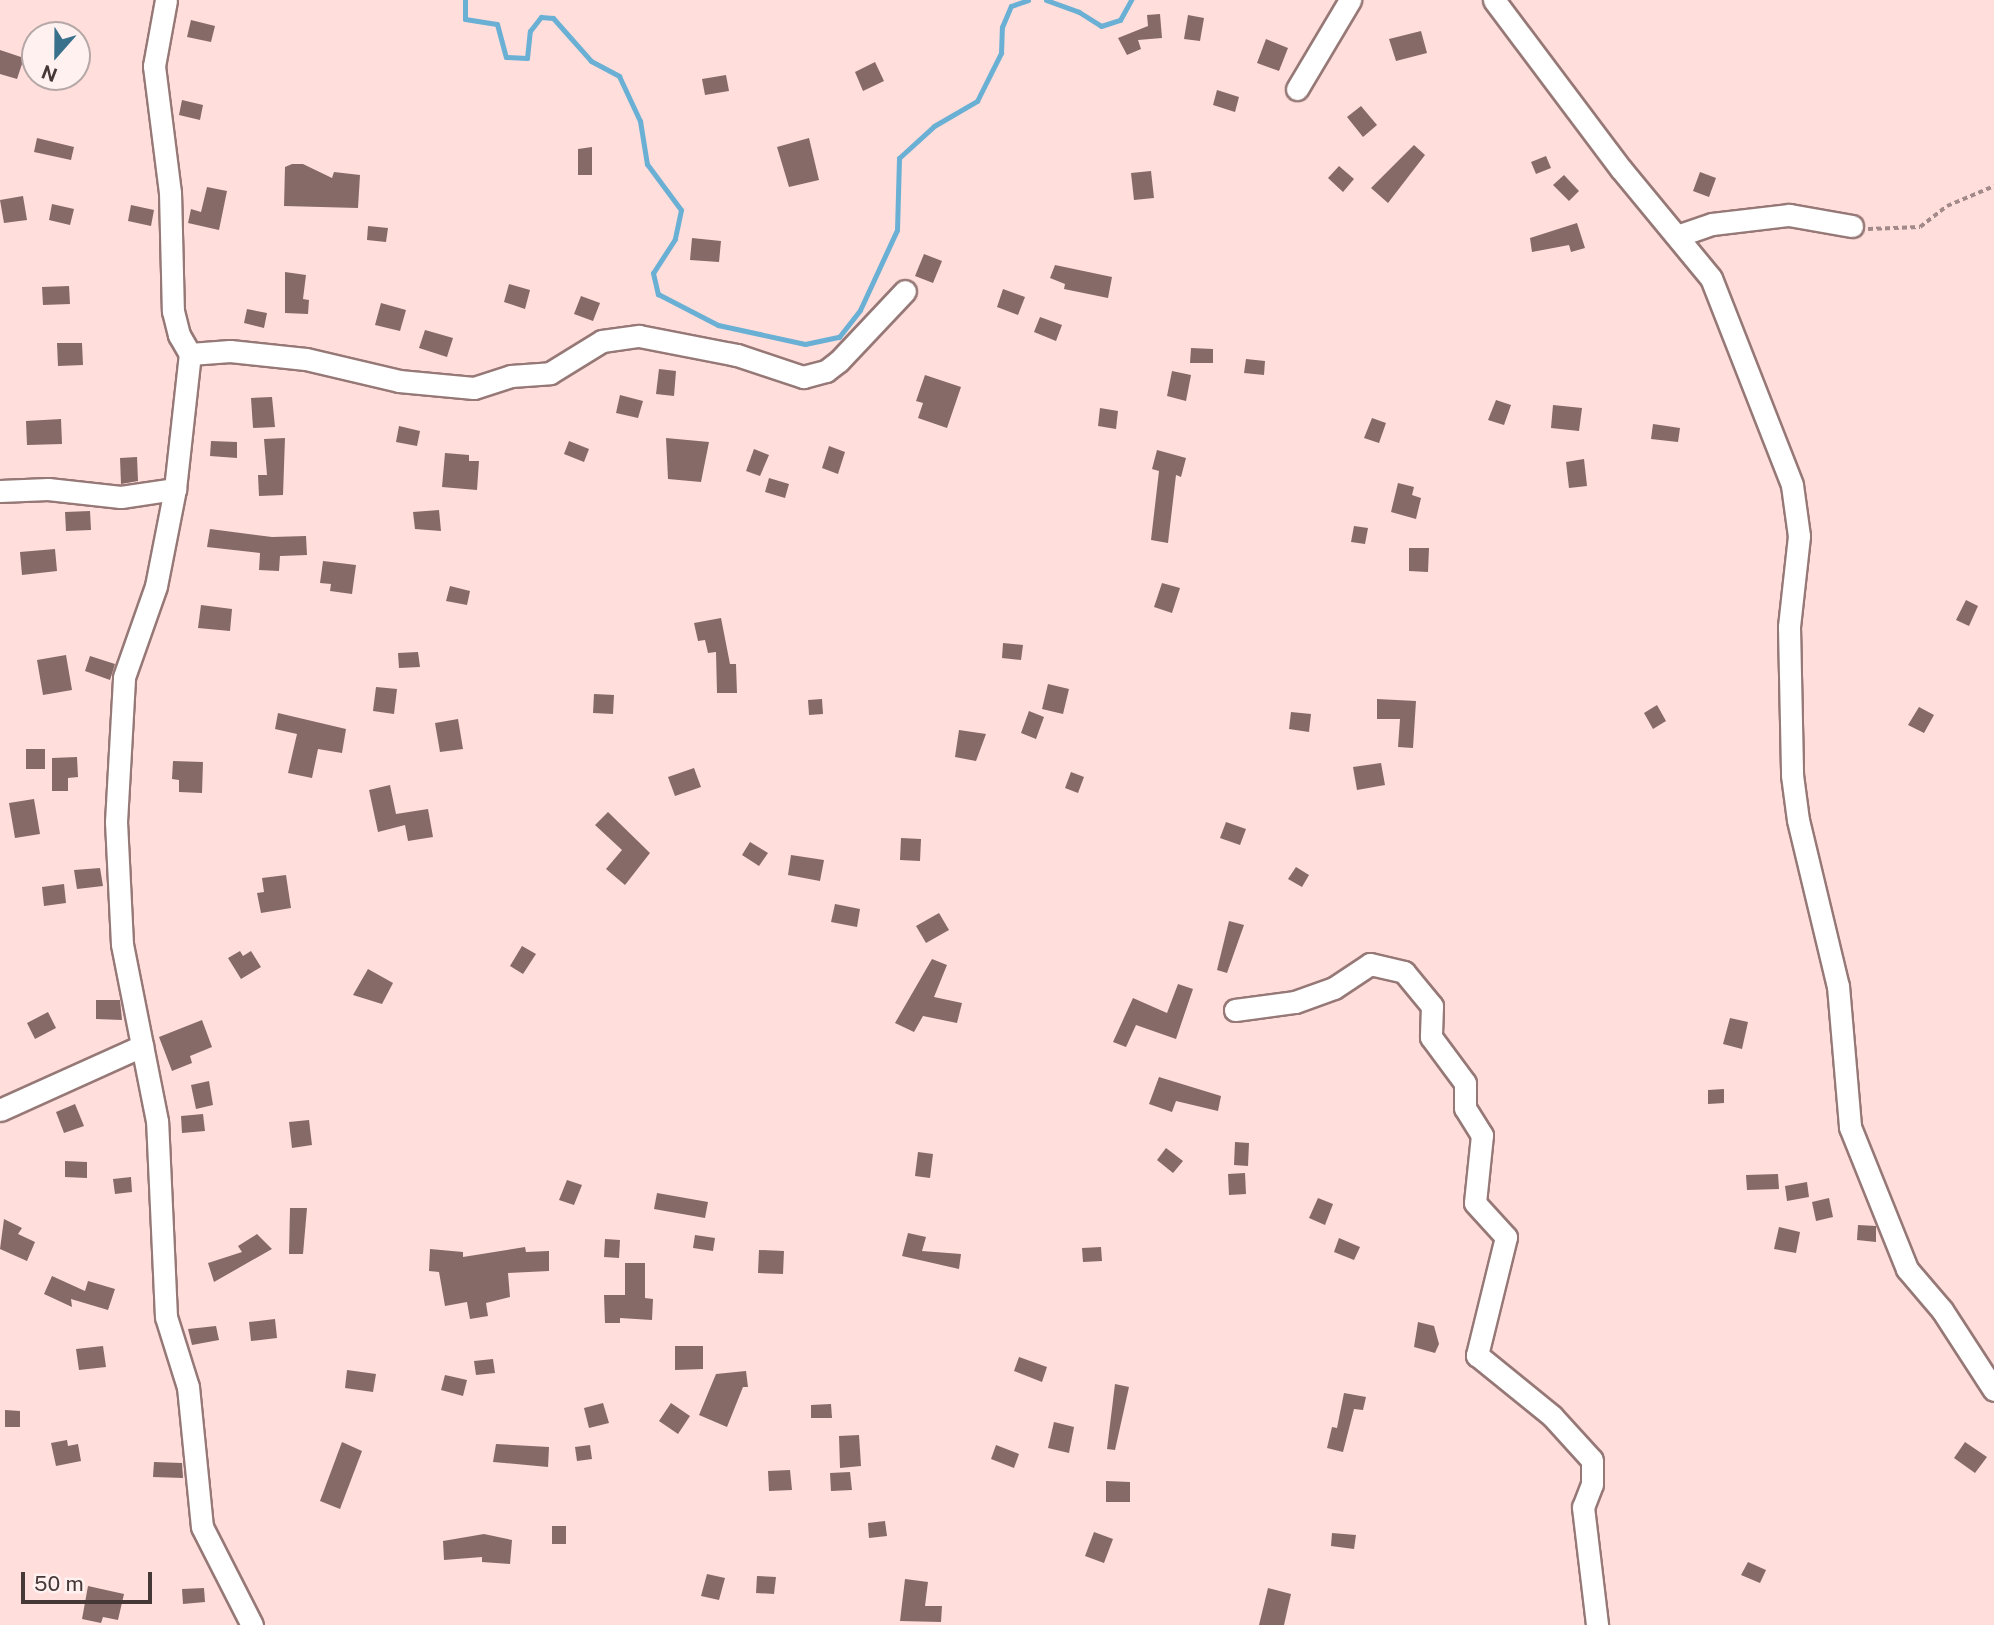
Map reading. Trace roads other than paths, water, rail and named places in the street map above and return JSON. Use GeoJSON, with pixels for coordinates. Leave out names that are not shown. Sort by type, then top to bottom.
{"type":"FeatureCollection","features":[{"type":"Feature","properties":{"kind":"street"},"geometry":{"type":"LineString","coordinates":[[166,0],[154,66],[170,192],[173,311],[178,335],[190,354],[175,489],[156,586],[124,677],[116,822],[122,944],[157,1121],[166,1317],[188,1387],[202,1527],[252,1625]]}},
{"type":"Feature","properties":{"kind":"street"},"geometry":{"type":"LineString","coordinates":[[1297,89],[1350,0]]}},
{"type":"Feature","properties":{"kind":"street"},"geometry":{"type":"LineString","coordinates":[[1494,0],[1621,169],[1680,235],[1718,291],[1798,512],[1788,627],[1793,775],[1798,820],[1818,890],[1840,999],[1850,1127],[1895,1231],[1907,1269],[1942,1310],[1994,1390]]}},
{"type":"Feature","properties":{"kind":"street"},"geometry":{"type":"LineString","coordinates":[[1680,235],[1712,224],[1789,215],[1852,226]]}},
{"type":"Feature","properties":{"kind":"street"},"geometry":{"type":"LineString","coordinates":[[190,354],[230,351],[306,359],[399,381],[474,388],[511,376],[550,373],[602,341],[639,336],[737,355],[803,377],[826,371],[839,361],[905,291]]}},
{"type":"Feature","properties":{"kind":"street"},"geometry":{"type":"LineString","coordinates":[[0,491],[48,489],[121,497],[175,489]]}},
{"type":"Feature","properties":{"kind":"street"},"geometry":{"type":"LineString","coordinates":[[1235,1010],[1295,1002],[1334,988],[1370,964],[1404,972],[1432,1006],[1431,1037],[1465,1083],[1465,1108],[1482,1135],[1475,1203],[1506,1237],[1477,1355],[1552,1416],[1592,1460],[1592,1484],[1583,1507],[1597,1625]]}},
{"type":"Feature","properties":{"kind":"street"},"geometry":{"type":"LineString","coordinates":[[0,1110],[142,1046]]}},
{"type":"Feature","properties":{"kind":"waterway"},"geometry":{"type":"LineString","coordinates":[[465,0],[465,19],[497,24],[506,57],[527,58],[530,31],[541,17],[553,18],[591,61],[619,76],[640,121],[647,164],[681,210],[675,239],[653,273],[658,294],[718,325],[805,344],[839,337],[860,310],[897,230],[899,158],[934,126],[977,101],[1001,53],[1002,27],[1011,6],[1028,0]]}},
{"type":"Feature","properties":{"kind":"waterway"},"geometry":{"type":"LineString","coordinates":[[1046,0],[1079,12],[1101,26],[1120,20],[1131,0]]}}]}
